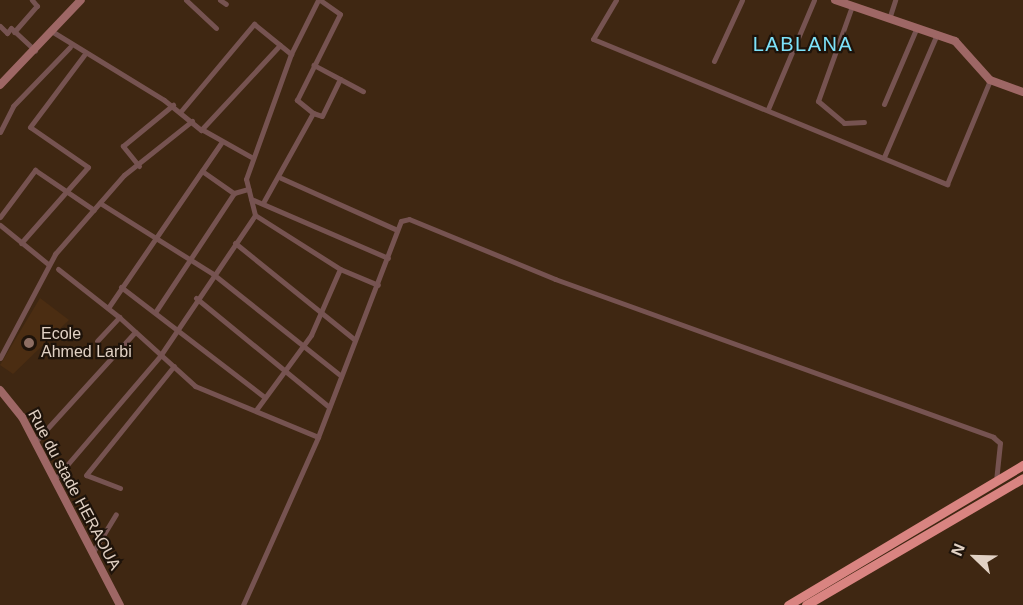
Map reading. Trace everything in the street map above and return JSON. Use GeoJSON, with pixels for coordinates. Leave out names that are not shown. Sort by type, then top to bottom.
{"type":"FeatureCollection","features":[{"type":"Feature","properties":{"kind":"highway"},"geometry":{"type":"LineString","coordinates":[[788,605],[1023,465]]}},
{"type":"Feature","properties":{"kind":"highway"},"geometry":{"type":"LineString","coordinates":[[806,605],[1023,478]]}},
{"type":"Feature","properties":{"kind":"street"},"geometry":{"type":"LineString","coordinates":[[14,32],[37,6],[32,0]]}},
{"type":"Feature","properties":{"kind":"street"},"geometry":{"type":"LineString","coordinates":[[0,85],[53,32],[81,0]]}},
{"type":"Feature","properties":{"kind":"street"},"geometry":{"type":"LineString","coordinates":[[186,0],[184,3],[216,28]]}},
{"type":"Feature","properties":{"kind":"street"},"geometry":{"type":"LineString","coordinates":[[220,0],[226,4]]}},
{"type":"Feature","properties":{"kind":"street"},"geometry":{"type":"LineString","coordinates":[[340,79],[322,116],[296,103],[340,14],[319,0],[291,54],[246,179],[255,215],[340,269],[378,285]]}},
{"type":"Feature","properties":{"kind":"street"},"geometry":{"type":"LineString","coordinates":[[616,0],[593,39],[947,184],[990,80]]}},
{"type":"Feature","properties":{"kind":"street"},"geometry":{"type":"LineString","coordinates":[[714,61],[742,0]]}},
{"type":"Feature","properties":{"kind":"street"},"geometry":{"type":"LineString","coordinates":[[768,109],[814,0]]}},
{"type":"Feature","properties":{"kind":"street"},"geometry":{"type":"LineString","coordinates":[[836,0],[855,4],[889,19],[956,41],[990,80],[1023,92]]}},
{"type":"Feature","properties":{"kind":"street"},"geometry":{"type":"LineString","coordinates":[[889,19],[895,0]]}},
{"type":"Feature","properties":{"kind":"street"},"geometry":{"type":"LineString","coordinates":[[855,4],[818,101],[844,123],[864,122]]}},
{"type":"Feature","properties":{"kind":"street"},"geometry":{"type":"LineString","coordinates":[[181,111],[254,24],[291,54]]}},
{"type":"Feature","properties":{"kind":"street"},"geometry":{"type":"LineString","coordinates":[[0,26],[14,32],[35,50]]}},
{"type":"Feature","properties":{"kind":"street"},"geometry":{"type":"LineString","coordinates":[[884,104],[917,27]]}},
{"type":"Feature","properties":{"kind":"street"},"geometry":{"type":"LineString","coordinates":[[53,32],[70,47],[173,105],[201,130],[253,158]]}},
{"type":"Feature","properties":{"kind":"street"},"geometry":{"type":"LineString","coordinates":[[884,157],[937,34]]}},
{"type":"Feature","properties":{"kind":"street"},"geometry":{"type":"LineString","coordinates":[[201,130],[280,45]]}},
{"type":"Feature","properties":{"kind":"street"},"geometry":{"type":"LineString","coordinates":[[0,132],[13,106],[70,47]]}},
{"type":"Feature","properties":{"kind":"street"},"geometry":{"type":"LineString","coordinates":[[21,243],[88,167],[30,127],[84,55]]}},
{"type":"Feature","properties":{"kind":"street"},"geometry":{"type":"LineString","coordinates":[[314,65],[363,91]]}},
{"type":"Feature","properties":{"kind":"street"},"geometry":{"type":"LineString","coordinates":[[139,166],[123,146],[173,105]]}},
{"type":"Feature","properties":{"kind":"street"},"geometry":{"type":"LineString","coordinates":[[264,201],[280,178],[313,113]]}},
{"type":"Feature","properties":{"kind":"street"},"geometry":{"type":"LineString","coordinates":[[1,355],[48,264],[100,203],[192,121]]}},
{"type":"Feature","properties":{"kind":"street"},"geometry":{"type":"LineString","coordinates":[[108,308],[221,143]]}},
{"type":"Feature","properties":{"kind":"street"},"geometry":{"type":"LineString","coordinates":[[0,217],[35,170],[94,210]]}},
{"type":"Feature","properties":{"kind":"street"},"geometry":{"type":"LineString","coordinates":[[202,171],[234,193]]}},
{"type":"Feature","properties":{"kind":"street"},"geometry":{"type":"LineString","coordinates":[[280,178],[398,230]]}},
{"type":"Feature","properties":{"kind":"street"},"geometry":{"type":"LineString","coordinates":[[156,311],[234,193],[248,189]]}},
{"type":"Feature","properties":{"kind":"street"},"geometry":{"type":"LineString","coordinates":[[251,199],[264,201],[388,258]]}},
{"type":"Feature","properties":{"kind":"street"},"geometry":{"type":"LineString","coordinates":[[100,203],[213,274],[340,375]]}},
{"type":"Feature","properties":{"kind":"street"},"geometry":{"type":"LineString","coordinates":[[55,479],[160,356],[196,298],[255,215]]}},
{"type":"Feature","properties":{"kind":"street"},"geometry":{"type":"LineString","coordinates":[[243,605],[318,436],[398,230],[409,219],[555,279],[993,437],[1000,443],[996,480]]}},
{"type":"Feature","properties":{"kind":"street"},"geometry":{"type":"LineString","coordinates":[[0,225],[48,264]]}},
{"type":"Feature","properties":{"kind":"street"},"geometry":{"type":"LineString","coordinates":[[235,243],[321,318],[355,340]]}},
{"type":"Feature","properties":{"kind":"street"},"geometry":{"type":"LineString","coordinates":[[58,269],[119,316],[195,386],[318,436]]}},
{"type":"Feature","properties":{"kind":"street"},"geometry":{"type":"LineString","coordinates":[[256,410],[263,396],[285,372],[321,318],[340,269]]}},
{"type":"Feature","properties":{"kind":"street"},"geometry":{"type":"LineString","coordinates":[[121,287],[178,326],[263,396]]}},
{"type":"Feature","properties":{"kind":"street"},"geometry":{"type":"LineString","coordinates":[[196,298],[328,407]]}},
{"type":"Feature","properties":{"kind":"street"},"geometry":{"type":"LineString","coordinates":[[97,341],[119,316]]}},
{"type":"Feature","properties":{"kind":"street"},"geometry":{"type":"LineString","coordinates":[[35,442],[135,332]]}},
{"type":"Feature","properties":{"kind":"street"},"geometry":{"type":"LineString","coordinates":[[120,489],[86,475],[174,366]]}},
{"type":"Feature","properties":{"kind":"street","name":"Rue du stade HERAOUA"},"geometry":{"type":"LineString","coordinates":[[0,390],[35,442],[120,605]]}},
{"type":"Feature","properties":{"kind":"street"},"geometry":{"type":"LineString","coordinates":[[93,552],[116,514]]}},
{"type":"Feature","properties":{"kind":"shaded area","name":"Ecole Ahmed Larbi"},"geometry":{"type":"Polygon","coordinates":[[[40,298],[69,320],[13,374],[0,365],[40,298]]]}},
{"type":"Feature","properties":{"kind":"place","name":"Ecole Ahmed Larbi"},"geometry":{"type":"Point","coordinates":[29,343]}},
{"type":"Feature","properties":{"kind":"district","name":"LABLANA"},"geometry":{"type":"Point","coordinates":[803,44]}}]}
